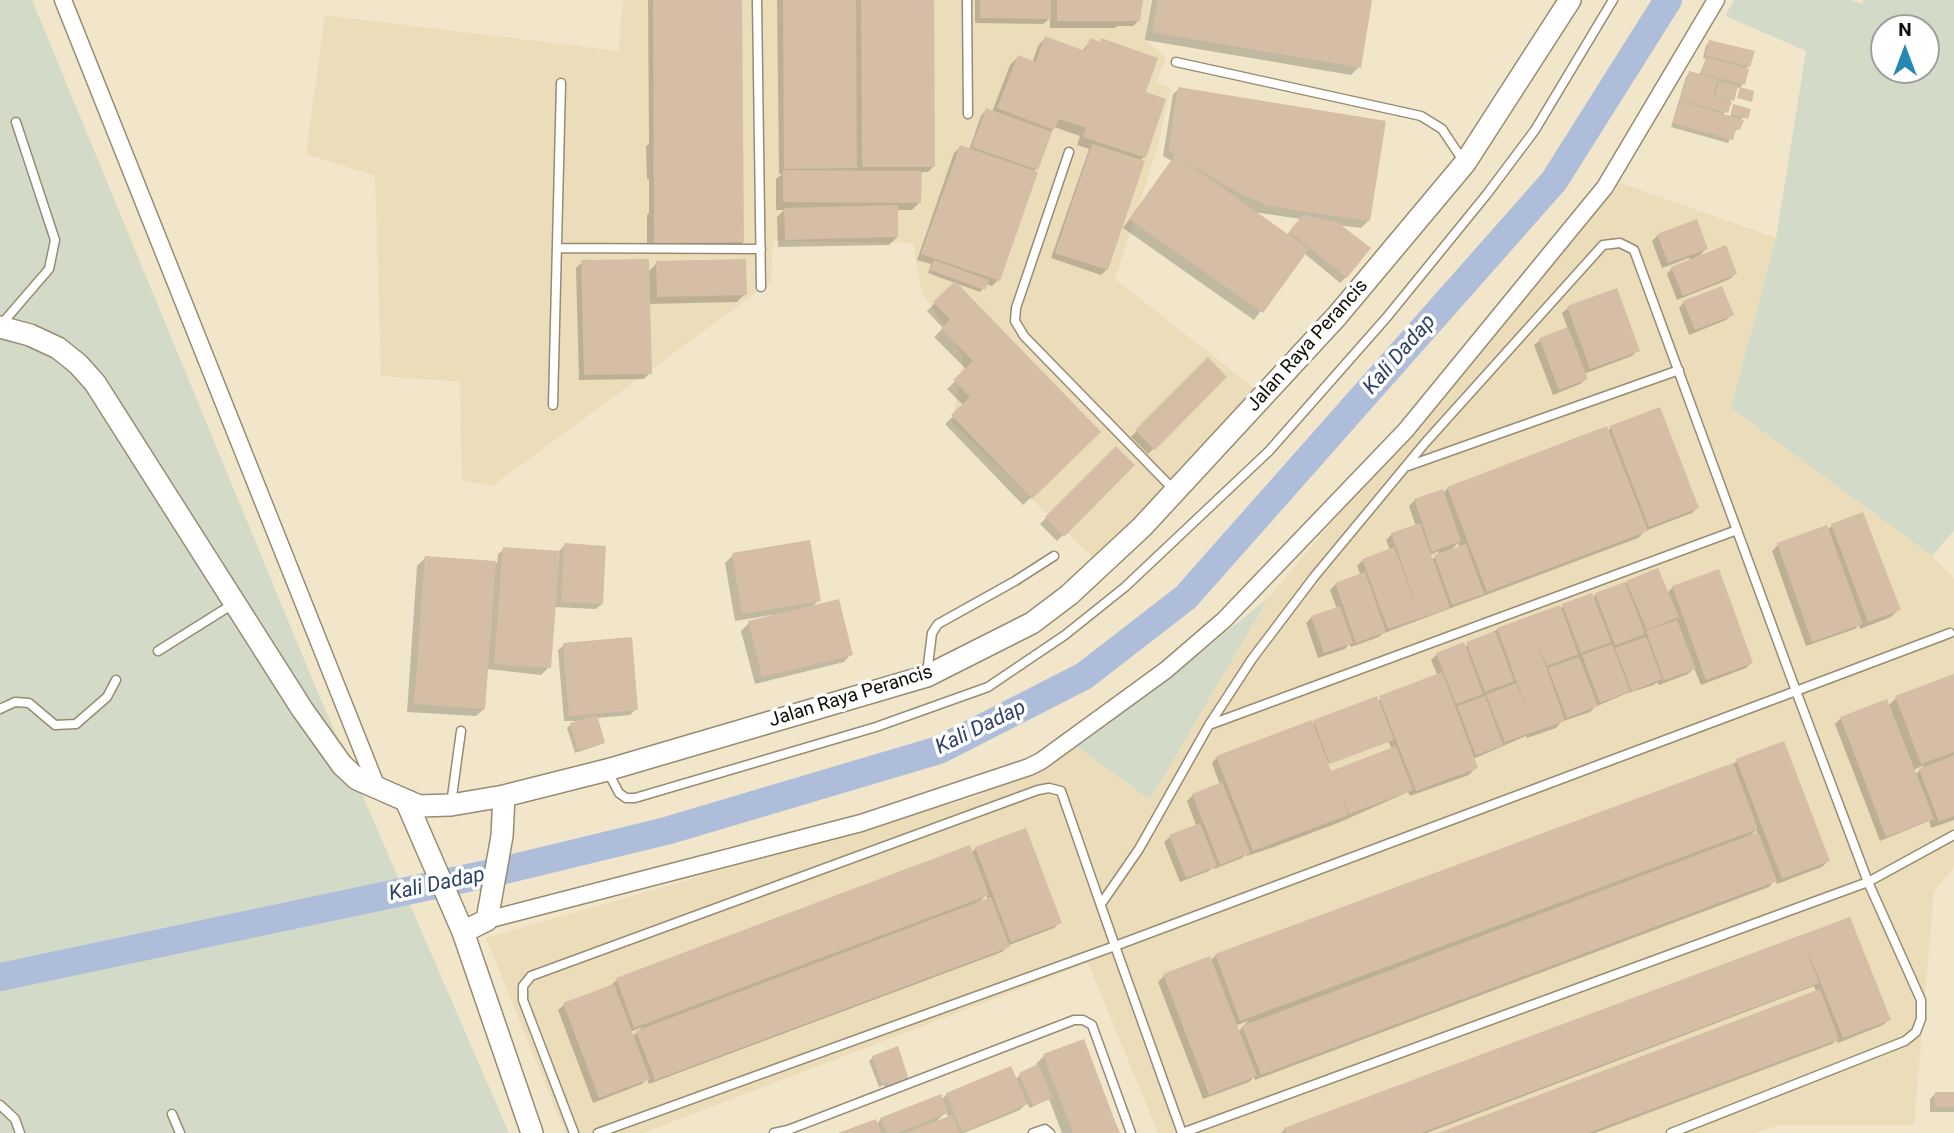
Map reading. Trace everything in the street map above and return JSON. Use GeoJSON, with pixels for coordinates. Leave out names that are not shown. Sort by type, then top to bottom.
{"type":"FeatureCollection","features":[{"type":"Feature","properties":{"kind":"street"},"geometry":{"type":"LineString","coordinates":[[63,0],[378,790]]}},
{"type":"Feature","properties":{"kind":"street","name":"Jalan Raya Perancis"},"geometry":{"type":"LineString","coordinates":[[0,327],[30,335],[58,348],[78,364],[95,383],[302,709],[342,765],[358,779],[407,803],[430,807],[504,796],[927,677],[1032,624],[1069,595],[1142,527],[1337,316],[1465,163],[1570,0]]}},
{"type":"Feature","properties":{"kind":"street"},"geometry":{"type":"LineString","coordinates":[[463,932],[487,920],[861,823],[1029,767],[1166,670],[1224,620],[1406,430],[1605,187],[1716,0]]}},
{"type":"Feature","properties":{"kind":"street"},"geometry":{"type":"LineString","coordinates":[[487,920],[502,836],[504,796]]}},
{"type":"Feature","properties":{"kind":"street"},"geometry":{"type":"LineString","coordinates":[[407,803],[463,932],[532,1133]]}},
{"type":"Feature","properties":{"kind":"lane"},"geometry":{"type":"LineString","coordinates":[[757,0],[761,287]]}},
{"type":"Feature","properties":{"kind":"lane"},"geometry":{"type":"LineString","coordinates":[[967,0],[968,114]]}},
{"type":"Feature","properties":{"kind":"lane"},"geometry":{"type":"LineString","coordinates":[[607,769],[620,793],[626,798],[660,791],[876,727],[988,687],[1065,635],[1125,587],[1269,451],[1387,317],[1535,130],[1613,0]]}},
{"type":"Feature","properties":{"kind":"lane"},"geometry":{"type":"LineString","coordinates":[[1176,62],[1421,116],[1442,128],[1465,163]]}},
{"type":"Feature","properties":{"kind":"lane"},"geometry":{"type":"LineString","coordinates":[[553,405],[561,83]]}},
{"type":"Feature","properties":{"kind":"lane"},"geometry":{"type":"LineString","coordinates":[[0,327],[49,269],[55,240],[16,122]]}},
{"type":"Feature","properties":{"kind":"lane"},"geometry":{"type":"LineString","coordinates":[[1069,152],[1016,308],[1015,321],[1024,337],[1176,491]]}},
{"type":"Feature","properties":{"kind":"lane"},"geometry":{"type":"LineString","coordinates":[[1101,904],[1139,849],[1209,725],[1252,659],[1306,587],[1406,467],[1603,245],[1620,243],[1634,250],[1868,882],[1921,1000],[1921,1018],[1916,1032],[1905,1041],[1671,1133]]}},
{"type":"Feature","properties":{"kind":"lane"},"geometry":{"type":"LineString","coordinates":[[558,248],[761,248]]}},
{"type":"Feature","properties":{"kind":"lane"},"geometry":{"type":"LineString","coordinates":[[1406,467],[1678,370]]}},
{"type":"Feature","properties":{"kind":"lane"},"geometry":{"type":"LineString","coordinates":[[1209,725],[1737,530]]}},
{"type":"Feature","properties":{"kind":"lane"},"geometry":{"type":"LineString","coordinates":[[927,677],[932,633],[938,624],[1054,556]]}},
{"type":"Feature","properties":{"kind":"lane"},"geometry":{"type":"LineString","coordinates":[[158,651],[235,602]]}},
{"type":"Feature","properties":{"kind":"lane"},"geometry":{"type":"LineString","coordinates":[[598,1133],[1115,946],[1951,633]]}},
{"type":"Feature","properties":{"kind":"lane"},"geometry":{"type":"LineString","coordinates":[[0,709],[15,702],[29,703],[55,725],[76,724],[107,697],[116,680]]}},
{"type":"Feature","properties":{"kind":"lane"},"geometry":{"type":"LineString","coordinates":[[451,805],[461,731]]}},
{"type":"Feature","properties":{"kind":"lane"},"geometry":{"type":"LineString","coordinates":[[574,1133],[523,1000],[523,986],[531,976],[1038,790],[1049,788],[1061,791],[1182,1133],[1868,882],[1954,835]]}},
{"type":"Feature","properties":{"kind":"lane"},"geometry":{"type":"LineString","coordinates":[[774,1133],[789,1132],[1074,1020],[1083,1020],[1093,1025],[1131,1133]]}},
{"type":"Feature","properties":{"kind":"lane"},"geometry":{"type":"LineString","coordinates":[[0,1105],[15,1119],[20,1133]]}},
{"type":"Feature","properties":{"kind":"lane"},"geometry":{"type":"LineString","coordinates":[[173,1114],[180,1133]]}},
{"type":"Feature","properties":{"kind":"lane"},"geometry":{"type":"LineString","coordinates":[[1033,1133],[1045,1129],[1050,1133]]}},
{"type":"Feature","properties":{"kind":"shaded area"},"geometry":{"type":"Polygon","coordinates":[[[623,0],[1150,0],[1146,40],[1166,58],[1156,82],[1171,88],[1158,146],[1115,279],[1268,399],[1106,570],[952,423],[963,358],[922,294],[913,243],[773,241],[771,282],[492,486],[462,480],[460,382],[381,376],[375,176],[306,154],[325,15],[618,51],[623,0]]]}},
{"type":"Feature","properties":{"kind":"shaded area"},"geometry":{"type":"Polygon","coordinates":[[[1618,182],[1776,238],[1731,408],[1932,556],[1954,579],[1954,868],[1934,891],[1914,1125],[1780,1125],[1754,1133],[1158,1133],[1088,963],[643,1133],[565,1133],[486,938],[978,796],[1076,746],[1150,800],[1269,597],[1618,182]]]}},
{"type":"Feature","properties":{"kind":"green space"},"geometry":{"type":"Polygon","coordinates":[[[0,0],[32,0],[313,681],[509,1133],[0,1133],[0,0]]]}},
{"type":"Feature","properties":{"kind":"green space"},"geometry":{"type":"Polygon","coordinates":[[[1734,0],[1851,0],[1863,4],[1863,0],[1954,0],[1954,531],[1932,556],[1731,408],[1776,238],[1806,51],[1725,16],[1734,0]]]}},
{"type":"Feature","properties":{"kind":"green space"},"geometry":{"type":"Polygon","coordinates":[[[1269,597],[1150,800],[1076,746],[1175,674],[1269,597]]]}},
{"type":"Feature","properties":{"kind":"building"},"geometry":{"type":"Polygon","coordinates":[[[653,0],[742,0],[744,242],[654,243],[653,0]]]}},
{"type":"Feature","properties":{"kind":"building"},"geometry":{"type":"Polygon","coordinates":[[[783,0],[856,0],[857,168],[784,169],[783,0]]]}},
{"type":"Feature","properties":{"kind":"building"},"geometry":{"type":"Polygon","coordinates":[[[861,0],[934,0],[935,167],[862,167],[861,0]]]}},
{"type":"Feature","properties":{"kind":"building"},"geometry":{"type":"Polygon","coordinates":[[[980,0],[1051,0],[1051,19],[980,18],[980,0]]]}},
{"type":"Feature","properties":{"kind":"building"},"geometry":{"type":"Polygon","coordinates":[[[1057,0],[1143,0],[1140,21],[1057,21],[1057,0]]]}},
{"type":"Feature","properties":{"kind":"building"},"geometry":{"type":"Polygon","coordinates":[[[1158,0],[1372,0],[1361,68],[1152,32],[1158,0]]]}},
{"type":"Feature","properties":{"kind":"building"},"geometry":{"type":"Polygon","coordinates":[[[1045,36],[1085,51],[1090,38],[1100,42],[1101,38],[1158,58],[1146,92],[1166,99],[1146,158],[1083,137],[1086,128],[1059,119],[1054,130],[997,108],[1018,55],[1036,62],[1045,36]]]}},
{"type":"Feature","properties":{"kind":"building"},"geometry":{"type":"Polygon","coordinates":[[[1709,40],[1755,51],[1750,67],[1705,55],[1709,40]]]}},
{"type":"Feature","properties":{"kind":"building"},"geometry":{"type":"Polygon","coordinates":[[[1706,57],[1749,69],[1745,85],[1701,73],[1706,57]]]}},
{"type":"Feature","properties":{"kind":"building"},"geometry":{"type":"Polygon","coordinates":[[[1689,71],[1718,79],[1713,96],[1732,102],[1728,113],[1680,100],[1689,71]]]}},
{"type":"Feature","properties":{"kind":"building"},"geometry":{"type":"Polygon","coordinates":[[[1719,81],[1738,86],[1734,101],[1715,96],[1719,81]]]}},
{"type":"Feature","properties":{"kind":"building"},"geometry":{"type":"Polygon","coordinates":[[[1178,87],[1386,121],[1370,221],[1268,206],[1235,191],[1180,158],[1309,249],[1263,313],[1129,219],[1175,155],[1168,150],[1178,87]]]}},
{"type":"Feature","properties":{"kind":"building"},"geometry":{"type":"Polygon","coordinates":[[[1740,87],[1754,91],[1752,102],[1737,98],[1740,87]]]}},
{"type":"Feature","properties":{"kind":"building"},"geometry":{"type":"Polygon","coordinates":[[[1680,101],[1744,120],[1740,130],[1736,129],[1733,140],[1673,123],[1680,101]]]}},
{"type":"Feature","properties":{"kind":"building"},"geometry":{"type":"Polygon","coordinates":[[[1733,104],[1751,109],[1748,119],[1731,114],[1733,104]]]}},
{"type":"Feature","properties":{"kind":"building"},"geometry":{"type":"Polygon","coordinates":[[[986,108],[1052,132],[1038,170],[972,147],[986,108]]]}},
{"type":"Feature","properties":{"kind":"building"},"geometry":{"type":"Polygon","coordinates":[[[1092,144],[1145,161],[1108,270],[1055,253],[1092,144]]]}},
{"type":"Feature","properties":{"kind":"building"},"geometry":{"type":"Polygon","coordinates":[[[960,145],[1038,172],[1000,281],[921,254],[960,145]]]}},
{"type":"Feature","properties":{"kind":"building"},"geometry":{"type":"Polygon","coordinates":[[[783,170],[922,171],[921,203],[783,202],[783,170]]]}},
{"type":"Feature","properties":{"kind":"building"},"geometry":{"type":"Polygon","coordinates":[[[898,205],[898,237],[785,240],[784,208],[898,205]]]}},
{"type":"Feature","properties":{"kind":"building"},"geometry":{"type":"Polygon","coordinates":[[[1303,215],[1337,222],[1371,248],[1347,278],[1289,231],[1303,215]]]}},
{"type":"Feature","properties":{"kind":"building"},"geometry":{"type":"Polygon","coordinates":[[[1697,219],[1708,249],[1668,263],[1657,234],[1697,219]]]}},
{"type":"Feature","properties":{"kind":"building"},"geometry":{"type":"Polygon","coordinates":[[[1726,245],[1737,274],[1683,296],[1671,267],[1726,245]]]}},
{"type":"Feature","properties":{"kind":"building"},"geometry":{"type":"Polygon","coordinates":[[[649,259],[652,374],[584,375],[581,260],[649,259]]]}},
{"type":"Feature","properties":{"kind":"building"},"geometry":{"type":"Polygon","coordinates":[[[746,259],[747,295],[657,297],[656,261],[746,259]]]}},
{"type":"Feature","properties":{"kind":"building"},"geometry":{"type":"Polygon","coordinates":[[[934,260],[989,280],[985,290],[930,270],[934,260]]]}},
{"type":"Feature","properties":{"kind":"building"},"geometry":{"type":"Polygon","coordinates":[[[955,281],[1101,432],[1032,499],[951,415],[970,397],[953,380],[973,361],[941,328],[950,319],[933,302],[955,281]]]}},
{"type":"Feature","properties":{"kind":"building"},"geometry":{"type":"Polygon","coordinates":[[[1722,286],[1734,315],[1695,330],[1683,301],[1722,286]]]}},
{"type":"Feature","properties":{"kind":"building"},"geometry":{"type":"Polygon","coordinates":[[[1617,288],[1640,351],[1590,369],[1567,306],[1617,288]]]}},
{"type":"Feature","properties":{"kind":"building"},"geometry":{"type":"Polygon","coordinates":[[[1568,327],[1588,379],[1559,390],[1539,338],[1568,327]]]}},
{"type":"Feature","properties":{"kind":"building"},"geometry":{"type":"Polygon","coordinates":[[[1208,357],[1227,377],[1155,450],[1135,430],[1208,357]]]}},
{"type":"Feature","properties":{"kind":"building"},"geometry":{"type":"Polygon","coordinates":[[[1660,407],[1699,508],[1649,527],[1610,426],[1660,407]]]}},
{"type":"Feature","properties":{"kind":"building"},"geometry":{"type":"Polygon","coordinates":[[[1607,426],[1648,531],[1487,592],[1447,487],[1607,426]]]}},
{"type":"Feature","properties":{"kind":"building"},"geometry":{"type":"Polygon","coordinates":[[[1116,446],[1135,465],[1064,537],[1045,517],[1116,446]]]}},
{"type":"Feature","properties":{"kind":"building"},"geometry":{"type":"Polygon","coordinates":[[[1443,489],[1461,541],[1432,552],[1414,499],[1443,489]]]}},
{"type":"Feature","properties":{"kind":"building"},"geometry":{"type":"Polygon","coordinates":[[[1863,512],[1901,610],[1868,622],[1831,524],[1863,512]]]}},
{"type":"Feature","properties":{"kind":"building"},"geometry":{"type":"Polygon","coordinates":[[[1420,523],[1450,608],[1388,629],[1362,559],[1394,547],[1420,615],[1391,533],[1420,523]]]}},
{"type":"Feature","properties":{"kind":"building"},"geometry":{"type":"Polygon","coordinates":[[[1827,525],[1863,624],[1812,642],[1777,543],[1827,525]]]}},
{"type":"Feature","properties":{"kind":"building"},"geometry":{"type":"Polygon","coordinates":[[[810,540],[821,601],[742,614],[732,553],[810,540]]]}},
{"type":"Feature","properties":{"kind":"building"},"geometry":{"type":"Polygon","coordinates":[[[564,543],[606,546],[603,604],[561,602],[564,543]]]}},
{"type":"Feature","properties":{"kind":"building"},"geometry":{"type":"Polygon","coordinates":[[[1466,544],[1484,594],[1452,605],[1434,555],[1466,544]]]}},
{"type":"Feature","properties":{"kind":"building"},"geometry":{"type":"Polygon","coordinates":[[[503,547],[560,551],[551,668],[494,664],[503,547]]]}},
{"type":"Feature","properties":{"kind":"building"},"geometry":{"type":"Polygon","coordinates":[[[425,556],[496,561],[485,709],[414,704],[425,556]]]}},
{"type":"Feature","properties":{"kind":"building"},"geometry":{"type":"Polygon","coordinates":[[[1658,568],[1679,617],[1647,630],[1626,581],[1658,568]]]}},
{"type":"Feature","properties":{"kind":"building"},"geometry":{"type":"Polygon","coordinates":[[[1719,569],[1753,663],[1706,680],[1672,586],[1719,569]]]}},
{"type":"Feature","properties":{"kind":"building"},"geometry":{"type":"Polygon","coordinates":[[[1365,572],[1386,632],[1356,643],[1335,583],[1365,572]]]}},
{"type":"Feature","properties":{"kind":"building"},"geometry":{"type":"Polygon","coordinates":[[[1625,582],[1644,631],[1643,635],[1615,645],[1595,593],[1625,582]]]}},
{"type":"Feature","properties":{"kind":"building"},"geometry":{"type":"Polygon","coordinates":[[[1592,593],[1611,642],[1581,653],[1562,604],[1592,593]]]}},
{"type":"Feature","properties":{"kind":"building"},"geometry":{"type":"Polygon","coordinates":[[[839,599],[853,655],[762,677],[748,621],[839,599]]]}},
{"type":"Feature","properties":{"kind":"building"},"geometry":{"type":"Polygon","coordinates":[[[1560,605],[1578,654],[1547,666],[1536,638],[1565,721],[1505,742],[1486,695],[1516,683],[1529,716],[1497,628],[1560,605]]]}},
{"type":"Feature","properties":{"kind":"building"},"geometry":{"type":"Polygon","coordinates":[[[1340,606],[1353,643],[1324,653],[1311,616],[1340,606]]]}},
{"type":"Feature","properties":{"kind":"building"},"geometry":{"type":"Polygon","coordinates":[[[1677,620],[1696,669],[1664,680],[1646,631],[1677,620]]]}},
{"type":"Feature","properties":{"kind":"building"},"geometry":{"type":"Polygon","coordinates":[[[1495,631],[1514,681],[1485,692],[1466,642],[1495,631]]]}},
{"type":"Feature","properties":{"kind":"building"},"geometry":{"type":"Polygon","coordinates":[[[632,637],[638,710],[569,716],[563,643],[632,637]]]}},
{"type":"Feature","properties":{"kind":"building"},"geometry":{"type":"Polygon","coordinates":[[[1646,637],[1662,679],[1632,691],[1615,648],[1646,637]]]}},
{"type":"Feature","properties":{"kind":"building"},"geometry":{"type":"Polygon","coordinates":[[[1464,642],[1483,694],[1456,704],[1436,653],[1464,642]]]}},
{"type":"Feature","properties":{"kind":"building"},"geometry":{"type":"Polygon","coordinates":[[[1612,644],[1630,691],[1600,703],[1582,655],[1612,644]]]}},
{"type":"Feature","properties":{"kind":"building"},"geometry":{"type":"Polygon","coordinates":[[[1579,657],[1598,706],[1567,718],[1548,668],[1579,657]]]}},
{"type":"Feature","properties":{"kind":"building"},"geometry":{"type":"Polygon","coordinates":[[[1442,672],[1478,768],[1416,791],[1379,696],[1442,672]]]}},
{"type":"Feature","properties":{"kind":"building"},"geometry":{"type":"Polygon","coordinates":[[[1954,674],[1954,752],[1921,764],[1895,696],[1954,674]]]}},
{"type":"Feature","properties":{"kind":"building"},"geometry":{"type":"Polygon","coordinates":[[[1377,696],[1394,740],[1330,764],[1313,720],[1377,696]]]}},
{"type":"Feature","properties":{"kind":"building"},"geometry":{"type":"Polygon","coordinates":[[[1485,696],[1503,745],[1476,755],[1457,706],[1485,696]]]}},
{"type":"Feature","properties":{"kind":"building"},"geometry":{"type":"Polygon","coordinates":[[[1887,699],[1934,819],[1886,837],[1840,717],[1887,699]]]}},
{"type":"Feature","properties":{"kind":"building"},"geometry":{"type":"Polygon","coordinates":[[[597,715],[605,743],[578,750],[570,723],[597,715]]]}},
{"type":"Feature","properties":{"kind":"building"},"geometry":{"type":"Polygon","coordinates":[[[1312,720],[1331,771],[1396,746],[1413,790],[1349,814],[1341,795],[1348,815],[1253,851],[1216,756],[1312,720]]]}},
{"type":"Feature","properties":{"kind":"building"},"geometry":{"type":"Polygon","coordinates":[[[1784,741],[1830,861],[1782,879],[1736,759],[1784,741]]]}},
{"type":"Feature","properties":{"kind":"building"},"geometry":{"type":"Polygon","coordinates":[[[1954,755],[1954,816],[1939,822],[1919,769],[1954,755]]]}},
{"type":"Feature","properties":{"kind":"building"},"geometry":{"type":"Polygon","coordinates":[[[1733,763],[1758,829],[1240,1021],[1215,954],[1733,763]]]}},
{"type":"Feature","properties":{"kind":"building"},"geometry":{"type":"Polygon","coordinates":[[[1222,782],[1250,853],[1220,865],[1192,794],[1222,782]]]}},
{"type":"Feature","properties":{"kind":"building"},"geometry":{"type":"Polygon","coordinates":[[[1200,823],[1217,866],[1186,878],[1169,835],[1200,823]]]}},
{"type":"Feature","properties":{"kind":"building"},"geometry":{"type":"Polygon","coordinates":[[[1026,828],[1062,923],[1011,942],[975,847],[1026,828]]]}},
{"type":"Feature","properties":{"kind":"building"},"geometry":{"type":"Polygon","coordinates":[[[1758,832],[1777,881],[1261,1075],[1242,1026],[1758,832]]]}},
{"type":"Feature","properties":{"kind":"building"},"geometry":{"type":"Polygon","coordinates":[[[970,845],[989,895],[634,1028],[616,978],[970,845]]]}},
{"type":"Feature","properties":{"kind":"building"},"geometry":{"type":"Polygon","coordinates":[[[991,897],[1010,947],[655,1080],[636,1031],[991,897]]]}},
{"type":"Feature","properties":{"kind":"building"},"geometry":{"type":"Polygon","coordinates":[[[1850,917],[1891,1020],[1843,1038],[1805,944],[1819,983],[1421,1133],[1286,1133],[1284,1128],[1850,917]]]}},
{"type":"Feature","properties":{"kind":"building"},"geometry":{"type":"Polygon","coordinates":[[[1210,956],[1257,1076],[1209,1095],[1163,974],[1210,956]]]}},
{"type":"Feature","properties":{"kind":"building"},"geometry":{"type":"Polygon","coordinates":[[[614,984],[650,1079],[599,1098],[563,1003],[614,984]]]}},
{"type":"Feature","properties":{"kind":"building"},"geometry":{"type":"Polygon","coordinates":[[[1820,989],[1839,1039],[1588,1133],[1438,1133],[1820,989]]]}},
{"type":"Feature","properties":{"kind":"building"},"geometry":{"type":"Polygon","coordinates":[[[1084,1039],[1120,1133],[1073,1133],[1043,1054],[1084,1039]]]}},
{"type":"Feature","properties":{"kind":"building"},"geometry":{"type":"Polygon","coordinates":[[[898,1046],[910,1083],[890,1090],[888,1082],[882,1084],[872,1056],[898,1046]]]}},
{"type":"Feature","properties":{"kind":"building"},"geometry":{"type":"Polygon","coordinates":[[[1038,1064],[1053,1098],[1033,1106],[1019,1073],[1038,1064]]]}},
{"type":"Feature","properties":{"kind":"building"},"geometry":{"type":"Polygon","coordinates":[[[1011,1066],[1028,1104],[962,1132],[946,1093],[1011,1066]]]}},
{"type":"Feature","properties":{"kind":"building"},"geometry":{"type":"Polygon","coordinates":[[[1935,1092],[1954,1092],[1954,1107],[1935,1107],[1935,1092]]]}},
{"type":"Feature","properties":{"kind":"building"},"geometry":{"type":"Polygon","coordinates":[[[941,1094],[948,1113],[896,1133],[887,1133],[880,1118],[941,1094]]]}},
{"type":"Feature","properties":{"kind":"building"},"geometry":{"type":"Polygon","coordinates":[[[952,1115],[960,1133],[906,1133],[952,1115]]]}},
{"type":"Feature","properties":{"kind":"building"},"geometry":{"type":"Polygon","coordinates":[[[876,1119],[881,1133],[838,1133],[876,1119]]]}},
{"type":"Feature","properties":{"kind":"waterway","name":"Kali Dadap"},"geometry":{"type":"LineString","coordinates":[[0,977],[501,871],[666,831],[939,750],[1084,676],[1186,597],[1554,181],[1668,0]]}}]}
